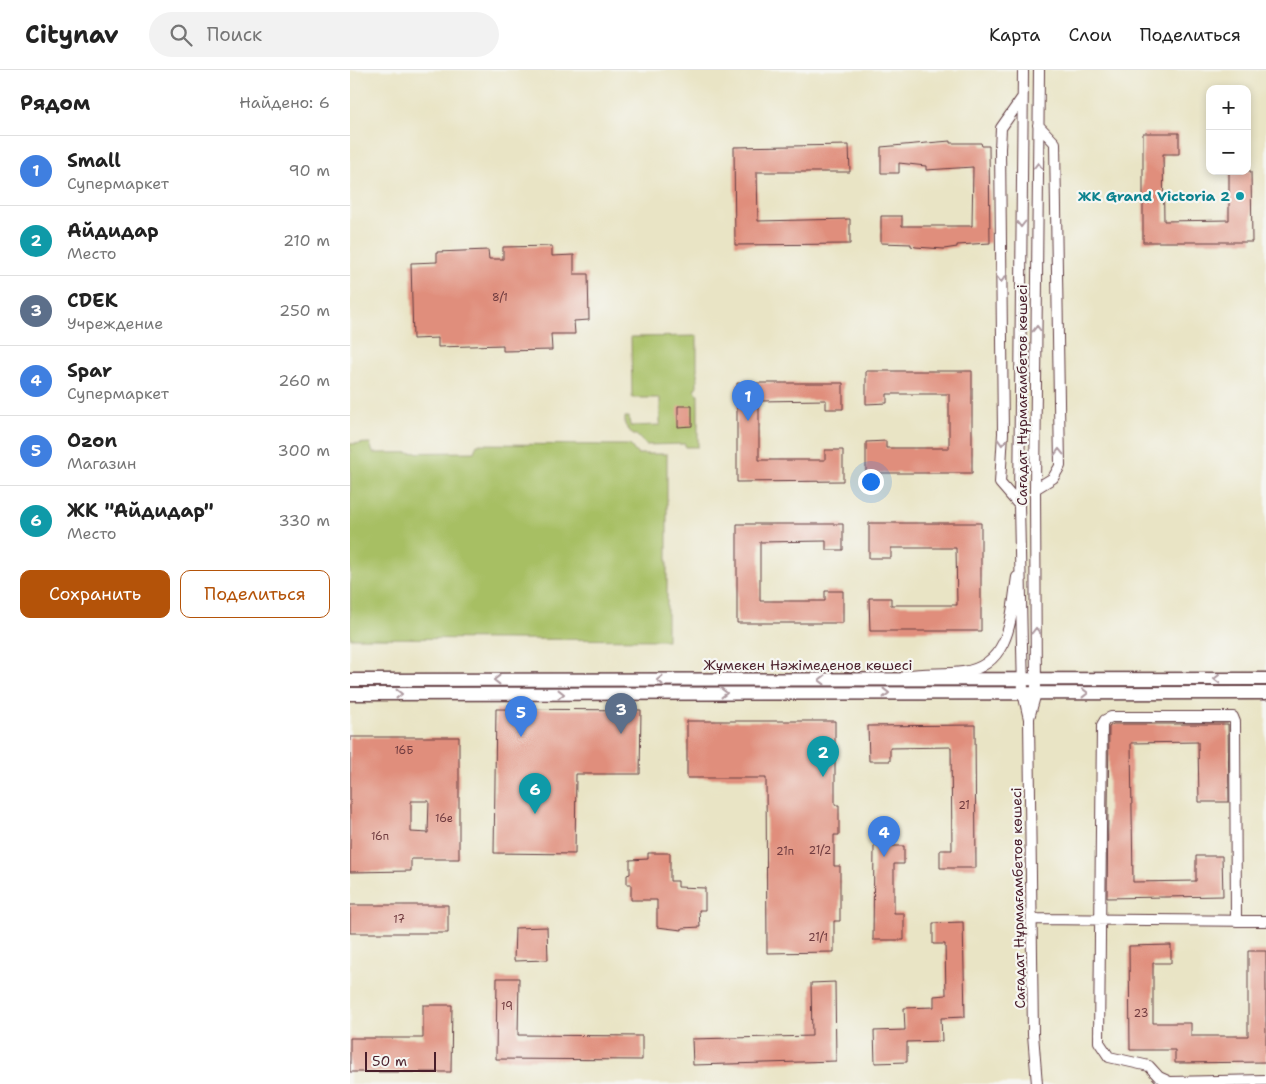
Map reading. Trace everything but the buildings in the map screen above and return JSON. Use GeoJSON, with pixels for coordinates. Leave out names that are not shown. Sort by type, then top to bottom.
{"type":"FeatureCollection","features":[{"type":"Feature","properties":{"kind":"main road","name":"Жұмекен Нәжімеденов көшесі"},"geometry":{"type":"LineString","coordinates":[[350,694],[1023,693],[1032,684],[1266,679]]}},
{"type":"Feature","properties":{"kind":"main road","name":"Жұмекен Нәжімеденов көшесі"},"geometry":{"type":"LineString","coordinates":[[350,680],[888,680],[1266,693]]}},
{"type":"Feature","properties":{"kind":"street","name":"Сағадат Нұрмағамбетов көшесі"},"geometry":{"type":"LineString","coordinates":[[1023,70],[1019,505],[1032,684]]}},
{"type":"Feature","properties":{"kind":"street","name":"Сағадат Нұрмағамбетов көшесі"},"geometry":{"type":"LineString","coordinates":[[1037,1080],[1034,1034],[1029,719],[1032,684],[1039,70]]}},
{"type":"Feature","properties":{"kind":"street"},"geometry":{"type":"LineString","coordinates":[[1019,505],[1000,483],[1003,423],[1000,149],[1001,128],[1023,97]]}},
{"type":"Feature","properties":{"kind":"street"},"geometry":{"type":"LineString","coordinates":[[1035,489],[1053,478],[1060,466],[1055,143],[1038,126]]}},
{"type":"Feature","properties":{"kind":"street"},"geometry":{"type":"LineString","coordinates":[[888,680],[920,673],[964,672],[981,666],[1003,646],[1009,633],[1021,531]]}},
{"type":"Feature","properties":{"kind":"street","name":"Сағадат Нұрмағамбетов көшесі"},"geometry":{"type":"LineString","coordinates":[[1023,693],[1029,719]]}},
{"type":"Feature","properties":{"kind":"street"},"geometry":{"type":"LineString","coordinates":[[1236,921],[1235,722],[1233,717],[1111,717],[1105,720],[1102,725],[1099,1042],[1108,1057],[1149,1066],[1159,1077],[1170,1082],[1266,1080]]}},
{"type":"Feature","properties":{"kind":"street"},"geometry":{"type":"LineString","coordinates":[[1033,919],[1266,921]]}},
{"type":"Feature","properties":{"kind":"green space"},"geometry":{"type":"Polygon","coordinates":[[[697,336],[697,386],[694,390],[698,394],[698,447],[685,447],[685,444],[646,445],[636,435],[633,435],[625,425],[625,417],[629,417],[630,426],[660,425],[660,398],[632,398],[631,337],[697,336]]]}},
{"type":"Feature","properties":{"kind":"green space"},"geometry":{"type":"Polygon","coordinates":[[[370,443],[373,453],[474,452],[477,444],[630,445],[637,454],[667,454],[667,640],[350,638],[350,444],[370,443]]]}},
{"type":"Feature","properties":{"kind":"place","name":"ЖК Grand Victoria 2"},"geometry":{"type":"Point","coordinates":[1240,196]}},
{"type":"Feature","properties":{"kind":"place","name":"Small"},"geometry":{"type":"Point","coordinates":[748,421]}},
{"type":"Feature","properties":{"kind":"place","name":"CDEK"},"geometry":{"type":"Point","coordinates":[621,734]}},
{"type":"Feature","properties":{"kind":"place","name":"Ozon"},"geometry":{"type":"Point","coordinates":[521,737]}},
{"type":"Feature","properties":{"kind":"place","name":"Айдидар"},"geometry":{"type":"Point","coordinates":[823,777]}},
{"type":"Feature","properties":{"kind":"place","name":"ЖК \"Айдидар\""},"geometry":{"type":"Point","coordinates":[535,814]}},
{"type":"Feature","properties":{"kind":"place","name":"Spar"},"geometry":{"type":"Point","coordinates":[884,857]}}]}
